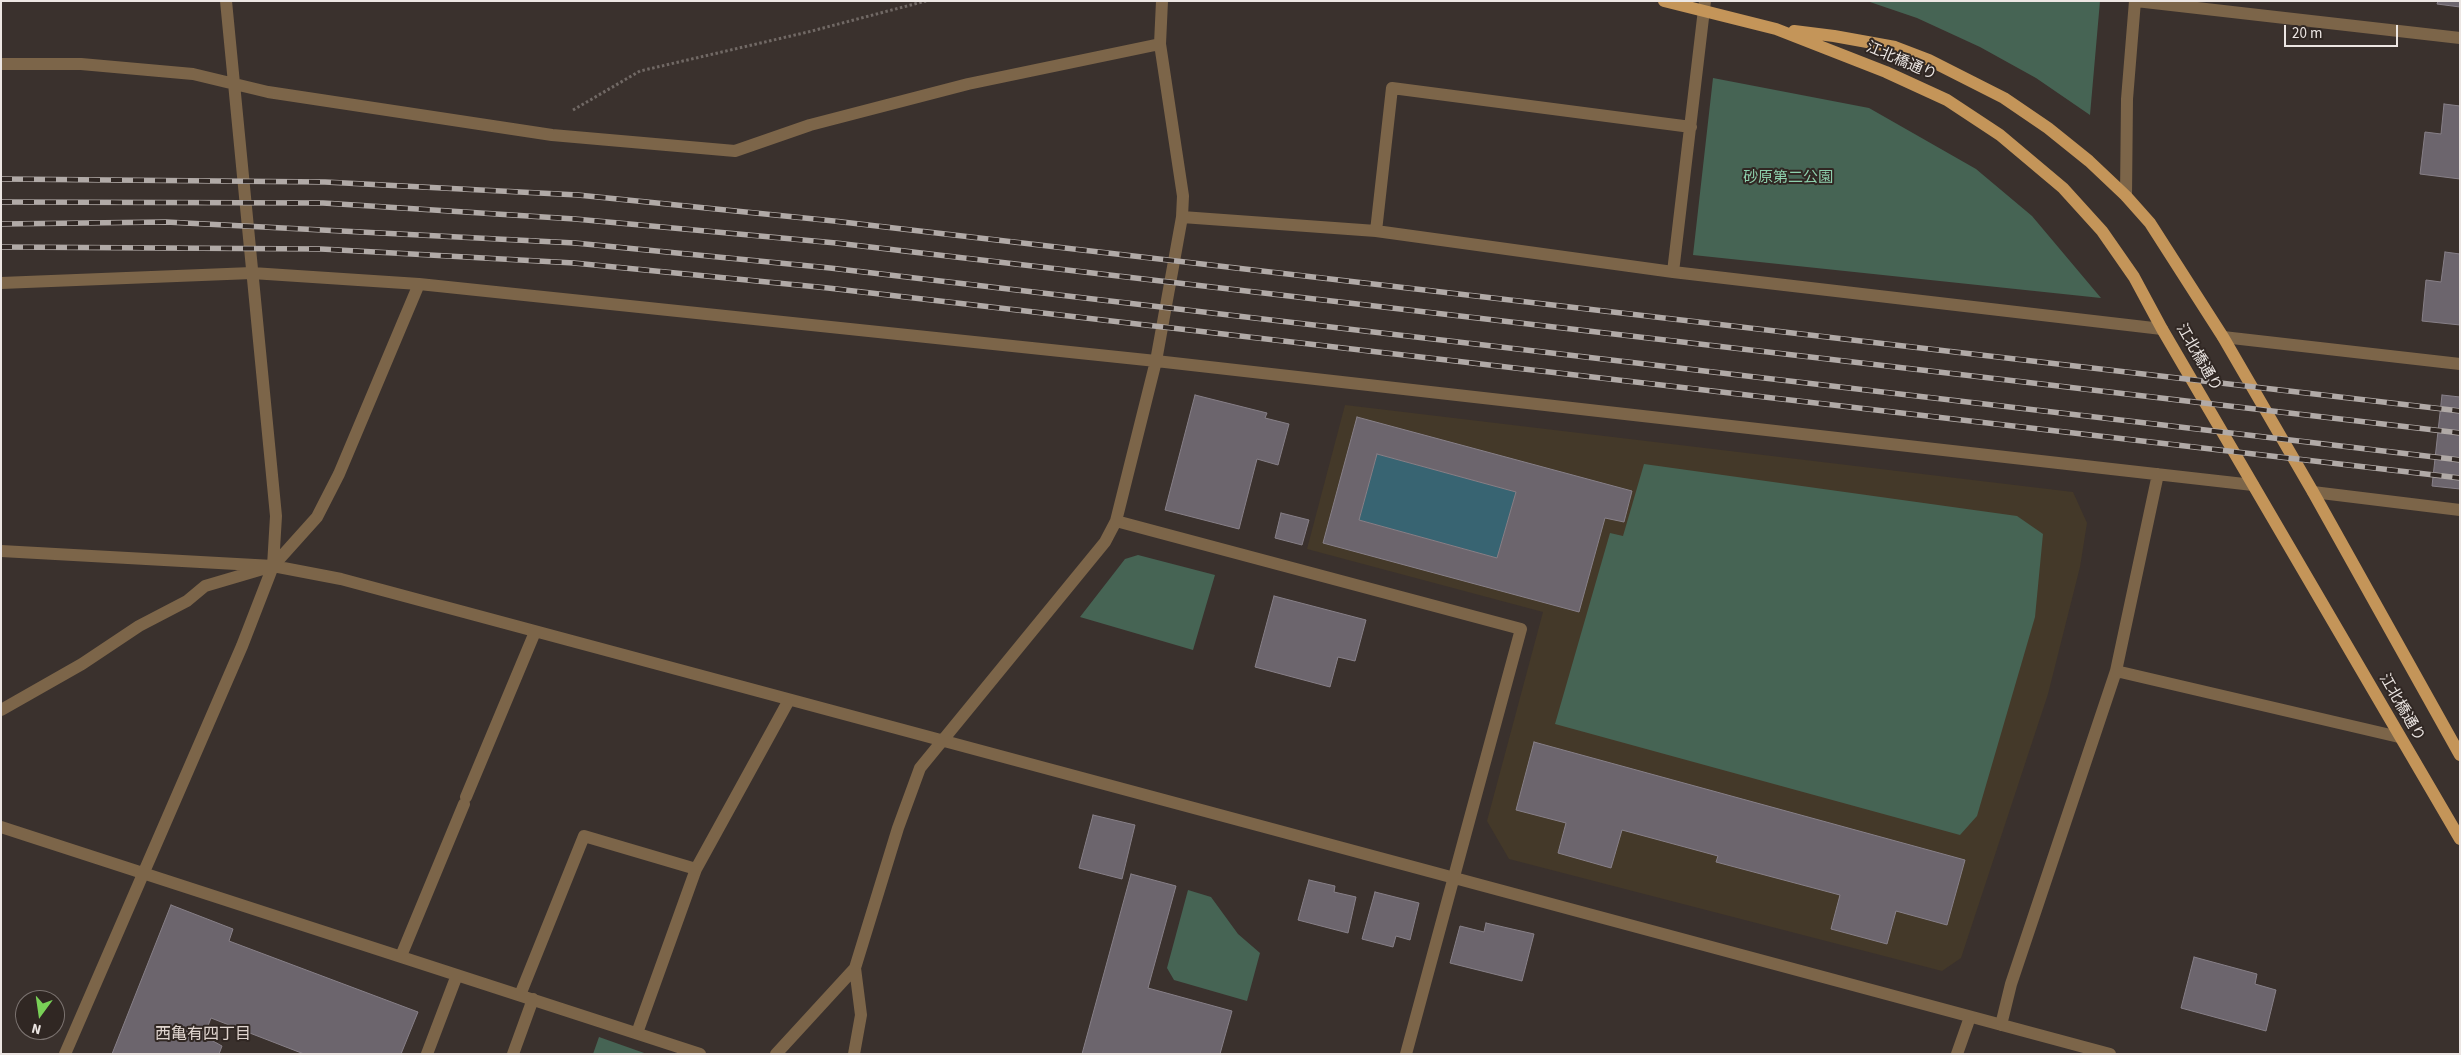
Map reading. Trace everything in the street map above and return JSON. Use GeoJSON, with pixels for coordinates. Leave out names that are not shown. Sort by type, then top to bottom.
{"type":"FeatureCollection","features":[{"type":"Feature","properties":{"kind":"main road","name":"江北橋通り"},"geometry":{"type":"LineString","coordinates":[[1664,1],[1704,6],[1776,29],[1886,72],[1947,100],[2000,135],[2063,188],[2102,231],[2134,277],[2162,329],[2460,839]]}},
{"type":"Feature","properties":{"kind":"main road","name":"江北橋通り"},"geometry":{"type":"LineString","coordinates":[[1776,29],[1834,36],[1894,47],[1929,60],[2004,98],[2048,128],[2089,161],[2126,196],[2159,237],[2223,337],[2313,492],[2459,753]]}},
{"type":"Feature","properties":{"kind":"street"},"geometry":{"type":"LineString","coordinates":[[65,1054],[242,646],[273,566],[276,516],[226,1]]}},
{"type":"Feature","properties":{"kind":"street"},"geometry":{"type":"LineString","coordinates":[[854,1054],[861,1015],[855,968],[898,828],[920,768],[940,741],[1105,542],[1116,521],[1156,361],[1182,217],[1182,196],[1160,44],[1162,1]]}},
{"type":"Feature","properties":{"kind":"street"},"geometry":{"type":"LineString","coordinates":[[2126,196],[2127,99],[2135,1],[2460,38]]}},
{"type":"Feature","properties":{"kind":"street"},"geometry":{"type":"LineString","coordinates":[[1673,272],[1704,6]]}},
{"type":"Feature","properties":{"kind":"street"},"geometry":{"type":"LineString","coordinates":[[1,64],[81,64],[193,74],[268,92],[552,135],[735,151],[810,125],[968,84],[1160,44]]}},
{"type":"Feature","properties":{"kind":"street"},"geometry":{"type":"LineString","coordinates":[[1376,231],[1392,88],[1691,127]]}},
{"type":"Feature","properties":{"kind":"street"},"geometry":{"type":"LineString","coordinates":[[1182,217],[1376,231],[1673,272],[2162,329]]}},
{"type":"Feature","properties":{"kind":"street"},"geometry":{"type":"LineString","coordinates":[[1,283],[252,273],[419,284],[1156,361],[2253,485]]}},
{"type":"Feature","properties":{"kind":"street"},"geometry":{"type":"LineString","coordinates":[[1,710],[82,664],[139,626],[187,600],[205,586],[273,566],[317,517],[326,500],[339,474],[419,284]]}},
{"type":"Feature","properties":{"kind":"street"},"geometry":{"type":"LineString","coordinates":[[2223,337],[2460,364]]}},
{"type":"Feature","properties":{"kind":"street"},"geometry":{"type":"LineString","coordinates":[[2001,1025],[2012,984],[2116,671],[2158,474]]}},
{"type":"Feature","properties":{"kind":"street"},"geometry":{"type":"LineString","coordinates":[[2313,492],[2460,510]]}},
{"type":"Feature","properties":{"kind":"street"},"geometry":{"type":"LineString","coordinates":[[1116,521],[1520,629],[1406,1054]]}},
{"type":"Feature","properties":{"kind":"street"},"geometry":{"type":"LineString","coordinates":[[1,551],[273,566],[341,579],[2105,1053]]}},
{"type":"Feature","properties":{"kind":"street"},"geometry":{"type":"LineString","coordinates":[[401,956],[535,632]]}},
{"type":"Feature","properties":{"kind":"street"},"geometry":{"type":"LineString","coordinates":[[2116,671],[2399,737]]}},
{"type":"Feature","properties":{"kind":"street"},"geometry":{"type":"LineString","coordinates":[[637,1033],[696,868],[790,700]]}},
{"type":"Feature","properties":{"kind":"street"},"geometry":{"type":"LineString","coordinates":[[1,827],[700,1054]]}},
{"type":"Feature","properties":{"kind":"street"},"geometry":{"type":"LineString","coordinates":[[520,995],[584,836],[696,868]]}},
{"type":"Feature","properties":{"kind":"street"},"geometry":{"type":"LineString","coordinates":[[776,1054],[855,968]]}},
{"type":"Feature","properties":{"kind":"street"},"geometry":{"type":"LineString","coordinates":[[427,1054],[456,975]]}},
{"type":"Feature","properties":{"kind":"street"},"geometry":{"type":"LineString","coordinates":[[514,1054],[533,999]]}},
{"type":"Feature","properties":{"kind":"street"},"geometry":{"type":"LineString","coordinates":[[1957,1054],[1970,1016]]}},
{"type":"Feature","properties":{"kind":"path"},"geometry":{"type":"LineString","coordinates":[[552,135],[574,109],[640,71],[808,32],[926,1]]}},
{"type":"Feature","properties":{"kind":"shaded area"},"geometry":{"type":"Polygon","coordinates":[[[1345,405],[2073,492],[2087,523],[2080,567],[2048,694],[1961,958],[1942,971],[1509,859],[1487,821],[1543,612],[1307,549],[1345,405]]]}},
{"type":"Feature","properties":{"kind":"green space"},"geometry":{"type":"Polygon","coordinates":[[[1867,1],[2100,1],[2090,115],[2036,78],[1980,47],[1917,18],[1867,1]]]}},
{"type":"Feature","properties":{"kind":"green space","name":"砂原第二公園"},"geometry":{"type":"Polygon","coordinates":[[[1713,78],[1869,108],[1976,169],[2032,216],[2101,298],[1693,255],[1713,78]]]}},
{"type":"Feature","properties":{"kind":"green space"},"geometry":{"type":"Polygon","coordinates":[[[1644,464],[2017,516],[2043,534],[2035,617],[1977,816],[1960,835],[1555,724],[1610,533],[1623,536],[1644,464]]]}},
{"type":"Feature","properties":{"kind":"green space"},"geometry":{"type":"Polygon","coordinates":[[[1138,555],[1215,575],[1193,650],[1080,617],[1125,559],[1138,555]]]}},
{"type":"Feature","properties":{"kind":"green space"},"geometry":{"type":"Polygon","coordinates":[[[1188,890],[1211,897],[1238,934],[1260,953],[1247,1001],[1174,980],[1167,968],[1188,890]]]}},
{"type":"Feature","properties":{"kind":"green space"},"geometry":{"type":"Polygon","coordinates":[[[599,1037],[647,1054],[593,1054],[599,1037]]]}},
{"type":"Feature","properties":{"kind":"water"},"geometry":{"type":"Polygon","coordinates":[[[1377,454],[1516,492],[1497,558],[1359,520],[1377,454]]]}},
{"type":"Feature","properties":{"kind":"building"},"geometry":{"type":"Polygon","coordinates":[[[2438,1],[2460,1],[2460,7],[2437,4],[2438,1]]]}},
{"type":"Feature","properties":{"kind":"building"},"geometry":{"type":"Polygon","coordinates":[[[2444,104],[2460,106],[2460,179],[2420,174],[2425,132],[2441,134],[2444,104]]]}},
{"type":"Feature","properties":{"kind":"building"},"geometry":{"type":"Polygon","coordinates":[[[2445,252],[2460,254],[2460,325],[2422,321],[2426,280],[2441,282],[2445,252]]]}},
{"type":"Feature","properties":{"kind":"building"},"geometry":{"type":"Polygon","coordinates":[[[1195,395],[1267,413],[1265,418],[1289,424],[1278,465],[1257,459],[1239,529],[1165,510],[1195,395]]]}},
{"type":"Feature","properties":{"kind":"building"},"geometry":{"type":"Polygon","coordinates":[[[2442,395],[2460,397],[2460,489],[2432,486],[2442,395]]]}},
{"type":"Feature","properties":{"kind":"building"},"geometry":{"type":"Polygon","coordinates":[[[1357,417],[1632,491],[1624,522],[1605,518],[1579,612],[1323,543],[1357,417]],[[1377,454],[1359,520],[1497,558],[1516,492],[1377,454]]]}},
{"type":"Feature","properties":{"kind":"building"},"geometry":{"type":"Polygon","coordinates":[[[1281,513],[1309,520],[1302,545],[1275,538],[1281,513]]]}},
{"type":"Feature","properties":{"kind":"building"},"geometry":{"type":"Polygon","coordinates":[[[1274,596],[1366,620],[1355,661],[1338,657],[1330,687],[1255,667],[1274,596]]]}},
{"type":"Feature","properties":{"kind":"building"},"geometry":{"type":"Polygon","coordinates":[[[1534,742],[1965,860],[1947,925],[1896,911],[1887,944],[1831,929],[1840,895],[1716,862],[1718,856],[1622,830],[1611,868],[1558,853],[1566,823],[1516,810],[1534,742]]]}},
{"type":"Feature","properties":{"kind":"building"},"geometry":{"type":"Polygon","coordinates":[[[1093,815],[1135,825],[1122,879],[1079,868],[1093,815]]]}},
{"type":"Feature","properties":{"kind":"building"},"geometry":{"type":"Polygon","coordinates":[[[1131,874],[1176,886],[1148,988],[1232,1011],[1220,1054],[1082,1054],[1131,874]]]}},
{"type":"Feature","properties":{"kind":"building"},"geometry":{"type":"Polygon","coordinates":[[[1309,880],[1335,886],[1334,892],[1356,897],[1348,933],[1298,920],[1309,880]]]}},
{"type":"Feature","properties":{"kind":"building"},"geometry":{"type":"Polygon","coordinates":[[[1375,892],[1419,903],[1410,940],[1396,936],[1393,947],[1362,939],[1375,892]]]}},
{"type":"Feature","properties":{"kind":"building"},"geometry":{"type":"Polygon","coordinates":[[[171,905],[233,929],[229,941],[418,1012],[401,1054],[304,1054],[211,1018],[204,1036],[222,1046],[219,1054],[112,1054],[171,905]]]}},
{"type":"Feature","properties":{"kind":"building"},"geometry":{"type":"Polygon","coordinates":[[[1486,923],[1534,934],[1522,981],[1450,963],[1460,926],[1484,932],[1486,923]]]}},
{"type":"Feature","properties":{"kind":"building"},"geometry":{"type":"Polygon","coordinates":[[[2194,957],[2257,974],[2255,984],[2276,990],[2266,1031],[2181,1008],[2194,957]]]}},
{"type":"Feature","properties":{"kind":"railway"},"geometry":{"type":"LineString","coordinates":[[1,179],[325,182],[578,195],[834,221],[2460,411]]}},
{"type":"Feature","properties":{"kind":"railway"},"geometry":{"type":"LineString","coordinates":[[1,202],[323,203],[575,219],[836,243],[2460,433]]}},
{"type":"Feature","properties":{"kind":"railway"},"geometry":{"type":"LineString","coordinates":[[1,224],[166,222],[575,243],[830,268],[2460,460]]}},
{"type":"Feature","properties":{"kind":"railway"},"geometry":{"type":"LineString","coordinates":[[1,247],[321,249],[574,263],[828,288],[2460,478]]}},
{"type":"Feature","properties":{"kind":"district","name":"西亀有四丁目"},"geometry":{"type":"Point","coordinates":[203,1035]}}]}
